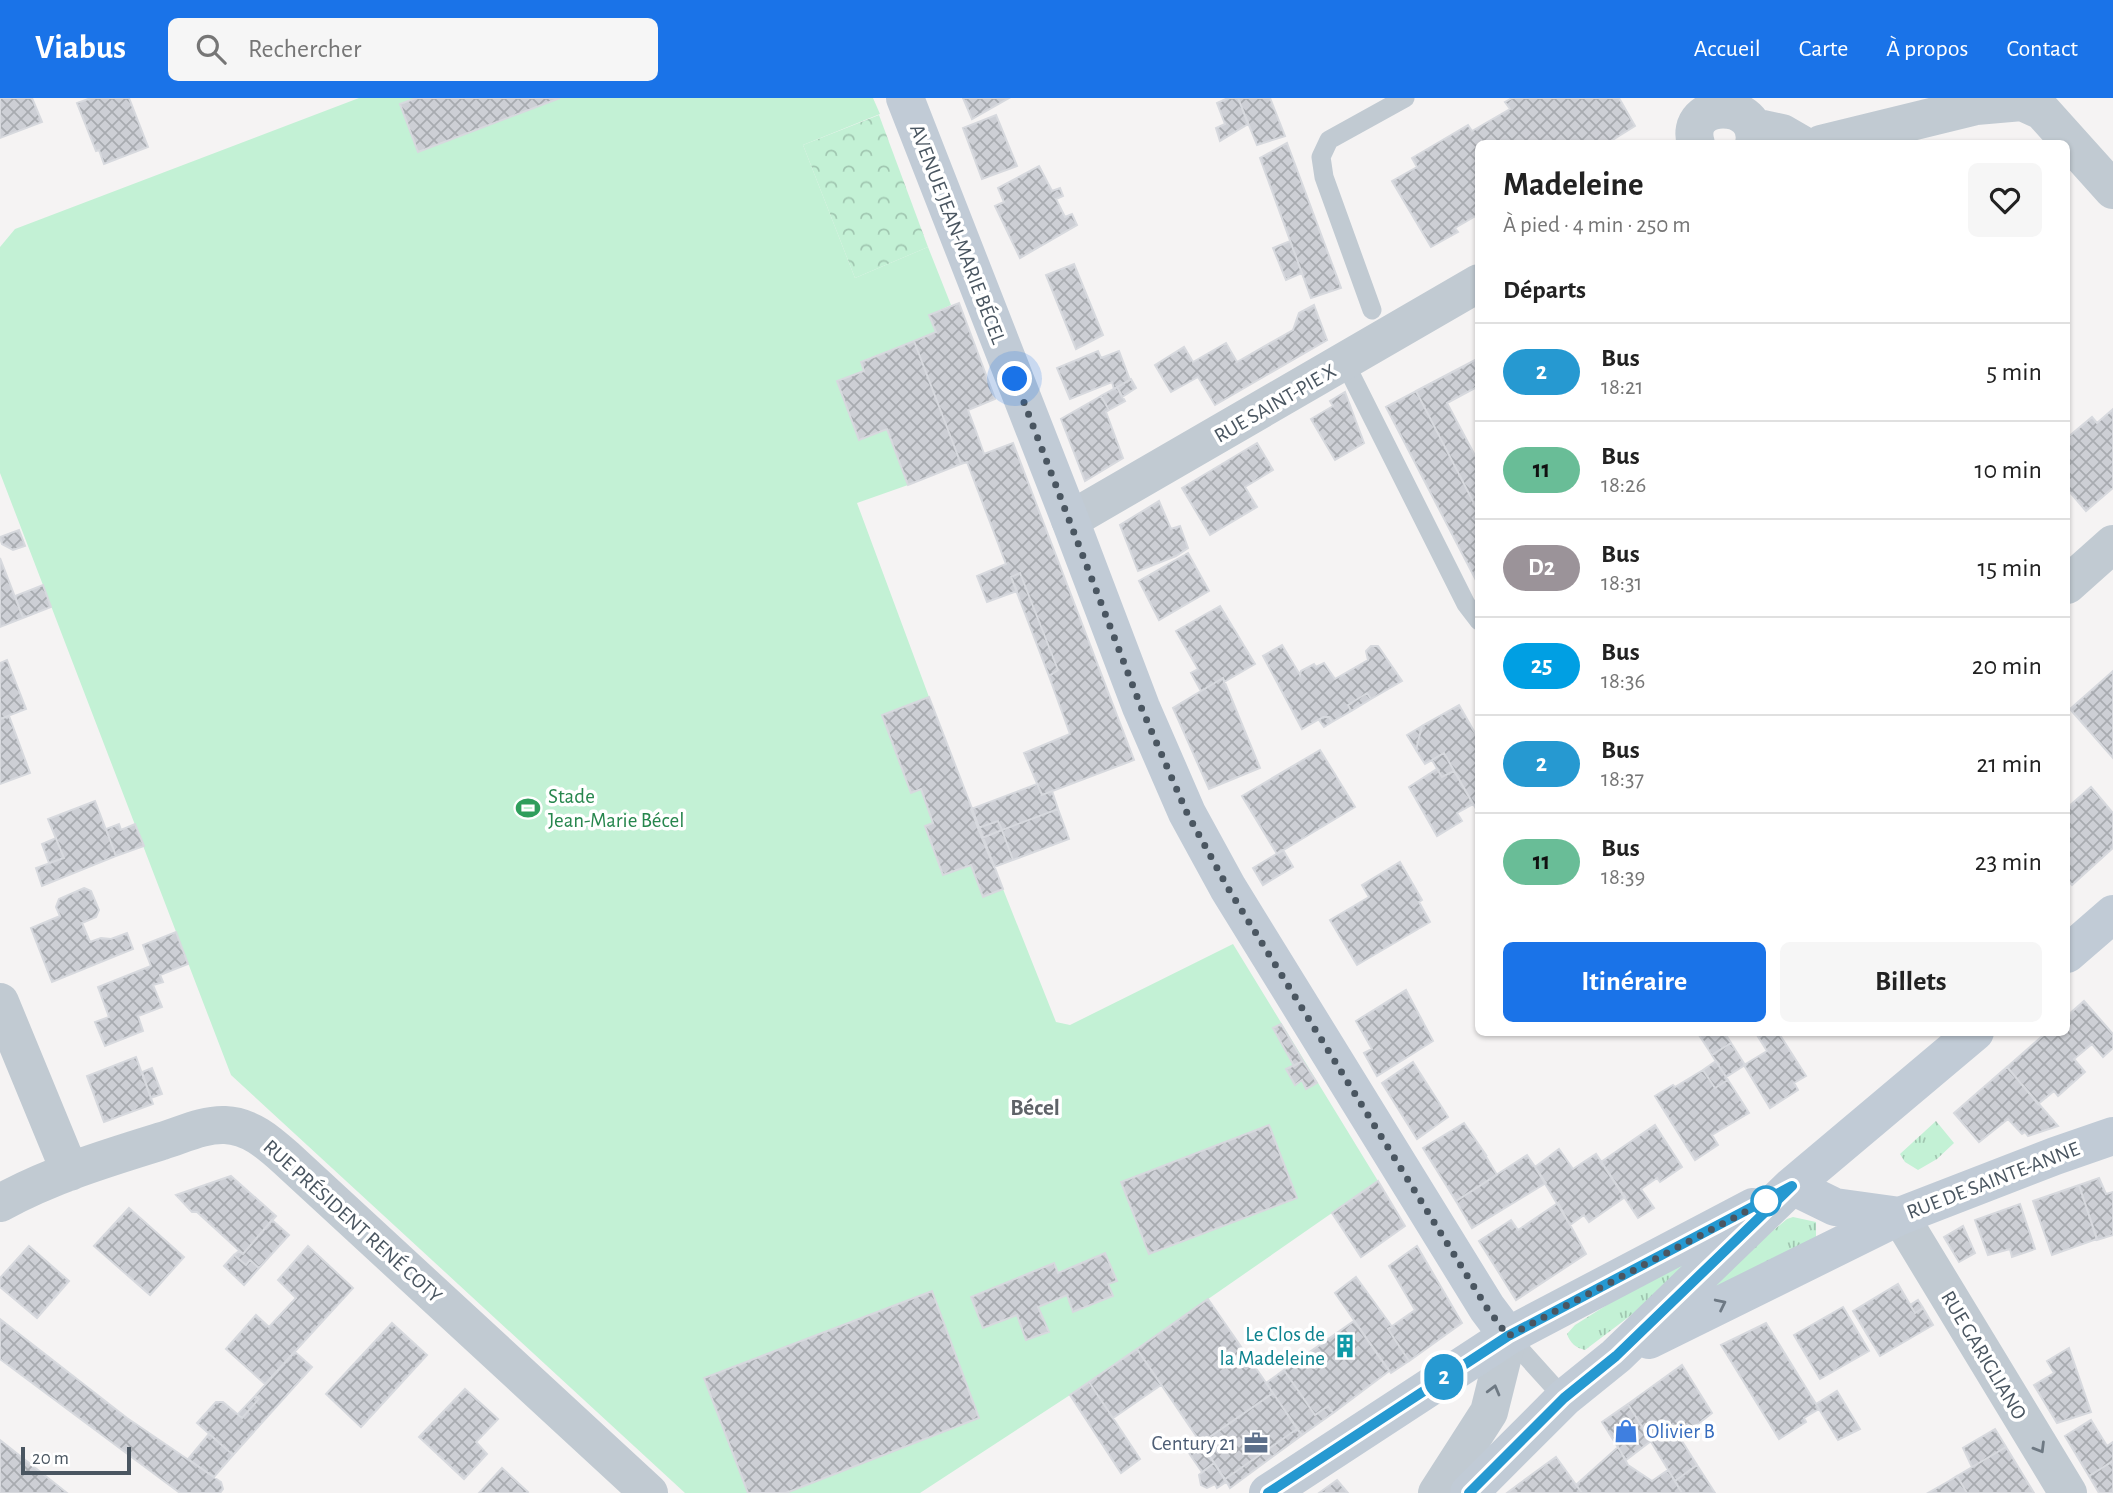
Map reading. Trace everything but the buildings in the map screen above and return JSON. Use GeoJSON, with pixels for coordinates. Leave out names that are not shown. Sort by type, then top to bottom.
{"type":"FeatureCollection","features":[{"type":"Feature","properties":{"kind":"street","name":"AVENUE JEAN-MARIE BÉCEL"},"geometry":{"type":"LineString","coordinates":[[905,98],[1141,707],[1187,813],[1247,918],[1487,1308],[1508,1336]]}},
{"type":"Feature","properties":{"kind":"street"},"geometry":{"type":"LineString","coordinates":[[1837,140],[1976,106],[2022,100],[2042,111],[2068,140]]}},
{"type":"Feature","properties":{"kind":"street"},"geometry":{"type":"LineString","coordinates":[[1695,140],[1693,132],[1701,113],[1719,101],[1734,105],[1747,114],[1754,135],[1782,133],[1794,140]]}},
{"type":"Feature","properties":{"kind":"street"},"geometry":{"type":"LineString","coordinates":[[2070,142],[2113,190]]}},
{"type":"Feature","properties":{"kind":"street","name":"RUE SAINT-PIE X"},"geometry":{"type":"LineString","coordinates":[[1070,520],[1475,285]]}},
{"type":"Feature","properties":{"kind":"street"},"geometry":{"type":"LineString","coordinates":[[2070,582],[2113,544]]}},
{"type":"Feature","properties":{"kind":"street"},"geometry":{"type":"LineString","coordinates":[[2070,951],[2113,914]]}},
{"type":"Feature","properties":{"kind":"street"},"geometry":{"type":"LineString","coordinates":[[0,1002],[70,1172]]}},
{"type":"Feature","properties":{"kind":"street"},"geometry":{"type":"LineString","coordinates":[[1469,1493],[1564,1398],[1616,1356],[1792,1186],[1970,1036]]}},
{"type":"Feature","properties":{"kind":"street","name":"RUE PRÉSIDENT RENÉ COTY"},"geometry":{"type":"LineString","coordinates":[[0,1202],[70,1172],[212,1126],[243,1128],[259,1135],[649,1493]]}},
{"type":"Feature","properties":{"kind":"street","name":"RUE DE SAINTE-ANNE"},"geometry":{"type":"LineString","coordinates":[[1792,1186],[1835,1207],[1900,1216],[2113,1136]]}},
{"type":"Feature","properties":{"kind":"street"},"geometry":{"type":"LineString","coordinates":[[1268,1493],[1508,1336],[1792,1186]]}},
{"type":"Feature","properties":{"kind":"street"},"geometry":{"type":"LineString","coordinates":[[1616,1356],[1900,1216]]}},
{"type":"Feature","properties":{"kind":"street","name":"RUE GARIGLIANO"},"geometry":{"type":"LineString","coordinates":[[1900,1216],[2068,1493]]}},
{"type":"Feature","properties":{"kind":"street"},"geometry":{"type":"LineString","coordinates":[[1437,1493],[1489,1412],[1508,1336]]}},
{"type":"Feature","properties":{"kind":"lane"},"geometry":{"type":"LineString","coordinates":[[1372,310],[1324,177],[1321,157],[1329,141],[1405,98]]}},
{"type":"Feature","properties":{"kind":"lane"},"geometry":{"type":"LineString","coordinates":[[1345,363],[1466,604],[1475,616]]}},
{"type":"Feature","properties":{"kind":"lane"},"geometry":{"type":"LineString","coordinates":[[1508,1336],[1564,1398]]}},
{"type":"Feature","properties":{"kind":"green space","name":"Stade Jean-Marie Bécel"},"geometry":{"type":"Polygon","coordinates":[[[359,98],[873,98],[880,114],[803,145],[855,278],[928,247],[951,305],[929,315],[936,332],[862,361],[864,371],[859,440],[887,429],[908,485],[857,503],[929,697],[882,715],[911,792],[921,789],[933,823],[925,827],[942,874],[971,865],[983,897],[1003,889],[1056,1022],[1070,1025],[1233,944],[1378,1181],[1070,1395],[920,1493],[685,1493],[231,1075],[0,473],[0,247],[15,229],[359,98]]]}},
{"type":"Feature","properties":{"kind":"green space"},"geometry":{"type":"Polygon","coordinates":[[[879,115],[928,247],[855,278],[803,145],[879,115]]]}},
{"type":"Feature","properties":{"kind":"green space"},"geometry":{"type":"Polygon","coordinates":[[[1936,1121],[1954,1143],[1937,1159],[1918,1170],[1905,1162],[1900,1154],[1936,1121]]]}},
{"type":"Feature","properties":{"kind":"green space"},"geometry":{"type":"Polygon","coordinates":[[[1793,1217],[1816,1222],[1816,1245],[1713,1296],[1708,1285],[1787,1219],[1793,1217]]]}},
{"type":"Feature","properties":{"kind":"green space"},"geometry":{"type":"Polygon","coordinates":[[[1688,1254],[1695,1262],[1663,1291],[1585,1350],[1572,1342],[1567,1334],[1575,1325],[1688,1254]]]}},
{"type":"Feature","properties":{"kind":"bus line","name":"2"},"geometry":{"type":"LineString","coordinates":[[1268,1493],[1508,1336],[1792,1186],[1616,1356],[1564,1398],[1469,1493]]}},
{"type":"Feature","properties":{"kind":"place","name":"Stade Jean-Marie Bécel"},"geometry":{"type":"Point","coordinates":[528,808]}},
{"type":"Feature","properties":{"kind":"place","name":"Le Clos de la Madeleine"},"geometry":{"type":"Point","coordinates":[1345,1346]}},
{"type":"Feature","properties":{"kind":"place","name":"Olivier B"},"geometry":{"type":"Point","coordinates":[1626,1431]}},
{"type":"Feature","properties":{"kind":"place","name":"Century 21"},"geometry":{"type":"Point","coordinates":[1256,1443]}},
{"type":"Feature","properties":{"kind":"district","name":"Bécel"},"geometry":{"type":"Point","coordinates":[1035,1107]}},
{"type":"Feature","properties":{"kind":"route"},"geometry":{"type":"LineString","coordinates":[[1015,379],[1141,707],[1187,813],[1228,888],[1487,1308],[1508,1336],[1766,1201]]}}]}
